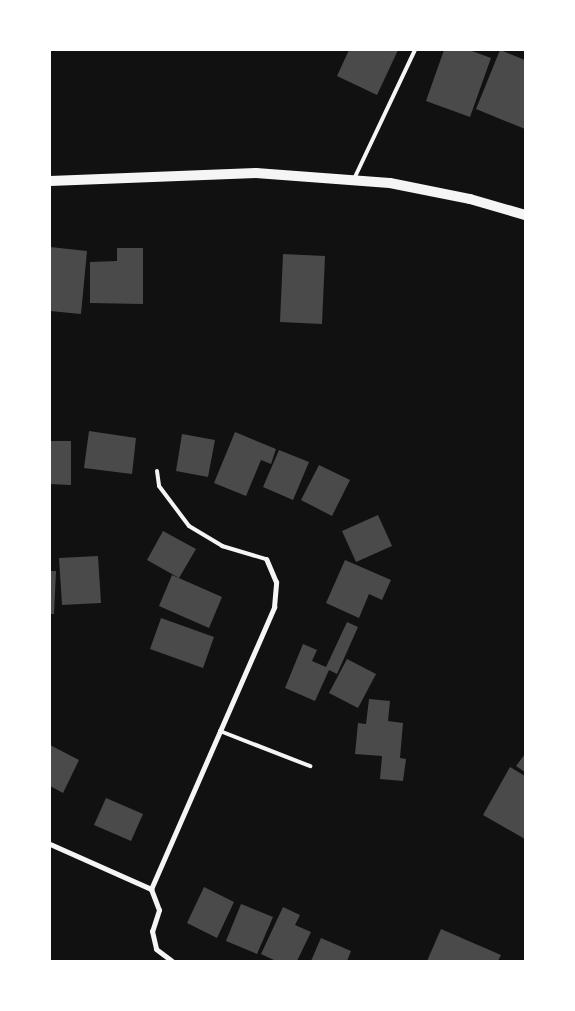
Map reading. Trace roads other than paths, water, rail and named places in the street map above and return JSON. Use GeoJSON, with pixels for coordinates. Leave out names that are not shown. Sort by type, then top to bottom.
{"type":"FeatureCollection","features":[{"type":"Feature","properties":{"kind":"main road"},"geometry":{"type":"LineString","coordinates":[[50,181],[256,173],[390,183],[470,199],[525,214]]}},
{"type":"Feature","properties":{"kind":"street"},"geometry":{"type":"LineString","coordinates":[[172,961],[156,949],[152,931],[159,910],[151,889],[274,608],[276,582],[266,559]]}},
{"type":"Feature","properties":{"kind":"street"},"geometry":{"type":"LineString","coordinates":[[50,844],[151,889]]}},
{"type":"Feature","properties":{"kind":"lane"},"geometry":{"type":"LineString","coordinates":[[354,181],[415,50]]}},
{"type":"Feature","properties":{"kind":"lane"},"geometry":{"type":"LineString","coordinates":[[157,471],[163,492],[189,526],[222,546],[266,559]]}},
{"type":"Feature","properties":{"kind":"lane"},"geometry":{"type":"LineString","coordinates":[[220,732],[310,766]]}}]}
